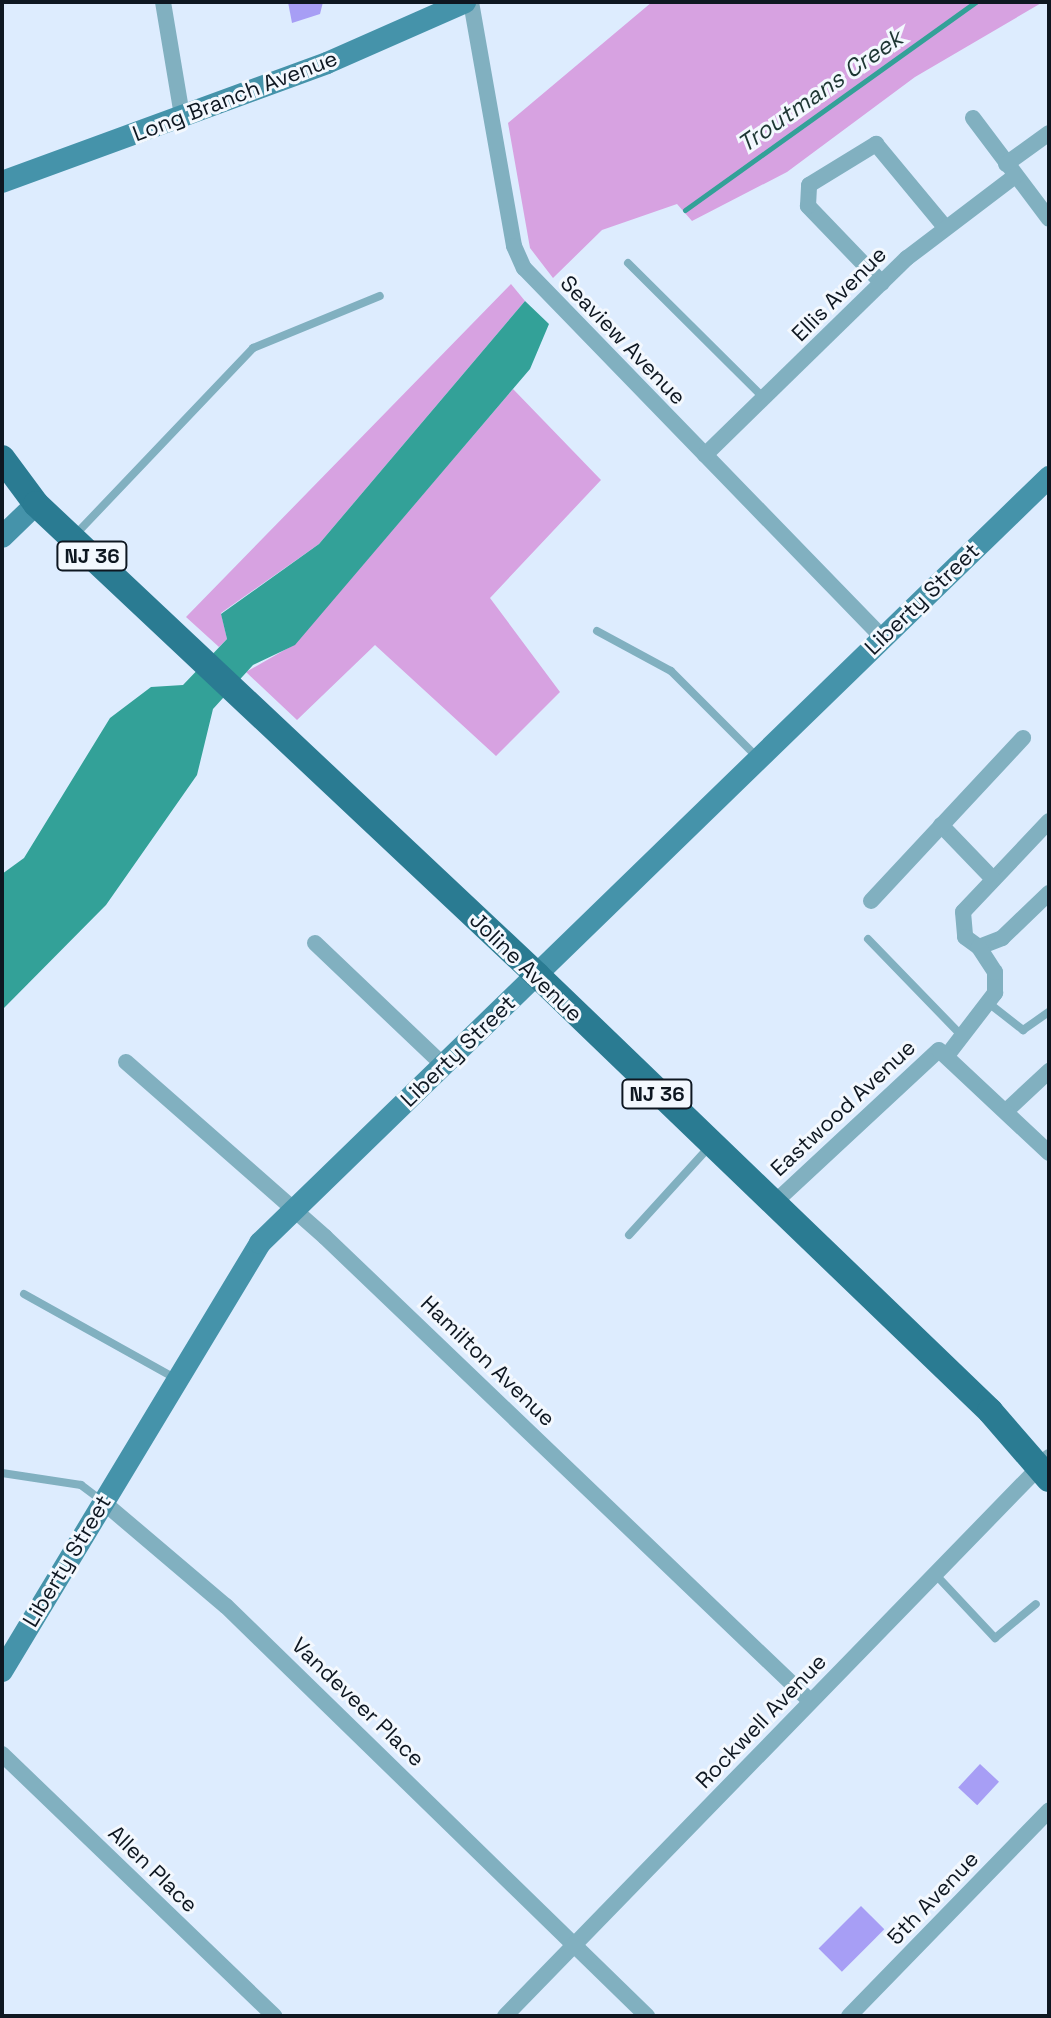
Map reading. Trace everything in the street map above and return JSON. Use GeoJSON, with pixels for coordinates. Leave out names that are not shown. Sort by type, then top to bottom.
{"type":"FeatureCollection","features":[{"type":"Feature","properties":{"kind":"main road","name":"Joline Avenue"},"geometry":{"type":"LineString","coordinates":[[2,458],[36,504],[537,975],[1046,1467]]}},
{"type":"Feature","properties":{"kind":"street"},"geometry":{"type":"LineString","coordinates":[[163,2],[182,116]]}},
{"type":"Feature","properties":{"kind":"street","name":"Long Branch Avenue"},"geometry":{"type":"LineString","coordinates":[[2,182],[182,116],[468,2]]}},
{"type":"Feature","properties":{"kind":"street","name":"Seaview Avenue"},"geometry":{"type":"LineString","coordinates":[[468,2],[516,254],[882,637]]}},
{"type":"Feature","properties":{"kind":"street"},"geometry":{"type":"LineString","coordinates":[[973,118],[1049,219]]}},
{"type":"Feature","properties":{"kind":"street","name":"Ellis Avenue"},"geometry":{"type":"LineString","coordinates":[[705,455],[882,283],[1049,133]]}},
{"type":"Feature","properties":{"kind":"street"},"geometry":{"type":"LineString","coordinates":[[882,283],[808,206],[809,185],[876,144],[944,226]]}},
{"type":"Feature","properties":{"kind":"street","name":"Liberty Street"},"geometry":{"type":"LineString","coordinates":[[2,1671],[245,1263],[294,1210],[1049,477]]}},
{"type":"Feature","properties":{"kind":"street"},"geometry":{"type":"LineString","coordinates":[[2,537],[36,504]]}},
{"type":"Feature","properties":{"kind":"street"},"geometry":{"type":"LineString","coordinates":[[871,901],[1023,738]]}},
{"type":"Feature","properties":{"kind":"street"},"geometry":{"type":"LineString","coordinates":[[949,1053],[991,1005],[995,972],[960,925],[993,879],[1049,821]]}},
{"type":"Feature","properties":{"kind":"street"},"geometry":{"type":"LineString","coordinates":[[941,825],[993,879]]}},
{"type":"Feature","properties":{"kind":"street"},"geometry":{"type":"LineString","coordinates":[[979,947],[1002,938],[1049,893]]}},
{"type":"Feature","properties":{"kind":"street"},"geometry":{"type":"LineString","coordinates":[[315,943],[443,1065]]}},
{"type":"Feature","properties":{"kind":"street","name":"Eastwood Avenue"},"geometry":{"type":"LineString","coordinates":[[773,1204],[930,1055],[949,1053],[1049,1153]]}},
{"type":"Feature","properties":{"kind":"street","name":"Hamilton Avenue"},"geometry":{"type":"LineString","coordinates":[[126,1062],[294,1210],[810,1701]]}},
{"type":"Feature","properties":{"kind":"street"},"geometry":{"type":"LineString","coordinates":[[1006,1111],[1049,1071]]}},
{"type":"Feature","properties":{"kind":"street","name":"Rockwell Avenue"},"geometry":{"type":"LineString","coordinates":[[505,2016],[935,1574],[1046,1467]]}},
{"type":"Feature","properties":{"kind":"street","name":"Vandeveer Place"},"geometry":{"type":"LineString","coordinates":[[102,1501],[226,1606],[647,2016]]}},
{"type":"Feature","properties":{"kind":"street","name":"Allen Place"},"geometry":{"type":"LineString","coordinates":[[2,1754],[274,2016]]}},
{"type":"Feature","properties":{"kind":"street","name":"5th Avenue"},"geometry":{"type":"LineString","coordinates":[[849,2016],[1049,1810]]}},
{"type":"Feature","properties":{"kind":"lane"},"geometry":{"type":"LineString","coordinates":[[628,263],[764,399]]}},
{"type":"Feature","properties":{"kind":"lane"},"geometry":{"type":"LineString","coordinates":[[72,538],[253,348],[380,296]]}},
{"type":"Feature","properties":{"kind":"lane"},"geometry":{"type":"LineString","coordinates":[[597,631],[671,671],[758,759]]}},
{"type":"Feature","properties":{"kind":"lane"},"geometry":{"type":"LineString","coordinates":[[868,939],[963,1037]]}},
{"type":"Feature","properties":{"kind":"lane"},"geometry":{"type":"LineString","coordinates":[[991,1005],[1023,1030],[1049,1012]]}},
{"type":"Feature","properties":{"kind":"lane"},"geometry":{"type":"LineString","coordinates":[[629,1235],[711,1146]]}},
{"type":"Feature","properties":{"kind":"lane"},"geometry":{"type":"LineString","coordinates":[[24,1294],[176,1378]]}},
{"type":"Feature","properties":{"kind":"lane"},"geometry":{"type":"LineString","coordinates":[[2,1473],[81,1485],[102,1501]]}},
{"type":"Feature","properties":{"kind":"lane"},"geometry":{"type":"LineString","coordinates":[[935,1574],[995,1638],[1036,1604]]}},
{"type":"Feature","properties":{"kind":"shaded area"},"geometry":{"type":"Polygon","coordinates":[[[652,2],[1043,2],[915,77],[787,172],[692,221],[677,204],[602,230],[553,278],[530,248],[508,123],[652,2]]]}},
{"type":"Feature","properties":{"kind":"shaded area"},"geometry":{"type":"Polygon","coordinates":[[[511,284],[525,301],[319,544],[221,613],[227,639],[219,647],[186,617],[511,284]]]}},
{"type":"Feature","properties":{"kind":"shaded area"},"geometry":{"type":"Polygon","coordinates":[[[525,301],[549,324],[530,369],[295,645],[253,665],[213,709],[197,775],[106,905],[2,1010],[2,874],[24,858],[110,718],[151,687],[183,685],[227,639],[221,614],[319,544],[525,301]]]}},
{"type":"Feature","properties":{"kind":"shaded area"},"geometry":{"type":"Polygon","coordinates":[[[513,389],[601,480],[490,598],[560,692],[496,756],[375,645],[297,720],[246,672],[295,644],[513,389]]]}},
{"type":"Feature","properties":{"kind":"building"},"geometry":{"type":"Polygon","coordinates":[[[288,2],[323,2],[320,14],[292,23],[288,2]]]}},
{"type":"Feature","properties":{"kind":"building"},"geometry":{"type":"Polygon","coordinates":[[[980,1764],[999,1782],[977,1805],[958,1787],[980,1764]]]}},
{"type":"Feature","properties":{"kind":"building"},"geometry":{"type":"Polygon","coordinates":[[[861,1906],[884,1929],[842,1972],[819,1948],[861,1906]]]}},
{"type":"Feature","properties":{"kind":"waterway","name":"Troutmans Creek"},"geometry":{"type":"LineString","coordinates":[[685,210],[976,2]]}}]}
